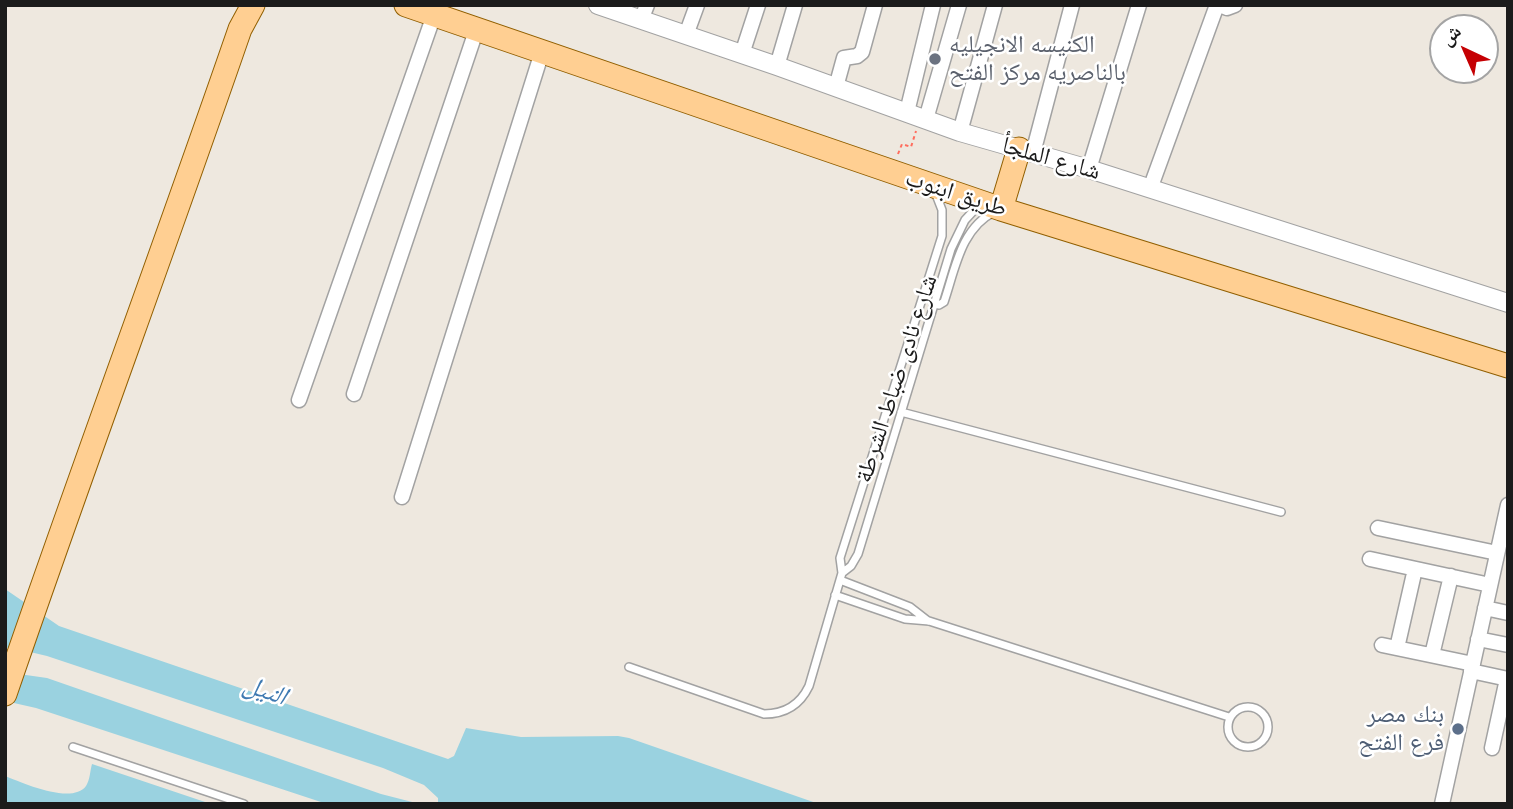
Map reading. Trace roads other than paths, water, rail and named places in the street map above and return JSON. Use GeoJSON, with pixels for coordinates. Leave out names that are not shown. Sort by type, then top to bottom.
{"type":"FeatureCollection","features":[{"type":"Feature","properties":{"kind":"main road"},"geometry":{"type":"LineString","coordinates":[[5,694],[62,509],[235,5]]}},
{"type":"Feature","properties":{"kind":"main road"},"geometry":{"type":"LineString","coordinates":[[5,656],[152,284],[240,29],[253,5]]}},
{"type":"Feature","properties":{"kind":"main road","name":"طريق ابنوب"},"geometry":{"type":"LineString","coordinates":[[408,6],[931,186],[997,200],[1508,366]]}},
{"type":"Feature","properties":{"kind":"main road"},"geometry":{"type":"LineString","coordinates":[[997,200],[1023,153]]}},
{"type":"Feature","properties":{"kind":"street","name":"شارع الملجأ"},"geometry":{"type":"LineString","coordinates":[[598,5],[644,12],[686,34],[906,112],[922,122],[1023,153],[1089,169],[1508,303]]}},
{"type":"Feature","properties":{"kind":"street"},"geometry":{"type":"LineString","coordinates":[[686,34],[697,5]]}},
{"type":"Feature","properties":{"kind":"street"},"geometry":{"type":"LineString","coordinates":[[742,54],[758,5]]}},
{"type":"Feature","properties":{"kind":"street"},"geometry":{"type":"LineString","coordinates":[[777,66],[795,5]]}},
{"type":"Feature","properties":{"kind":"street"},"geometry":{"type":"LineString","coordinates":[[836,87],[844,58],[857,56],[862,52],[875,5]]}},
{"type":"Feature","properties":{"kind":"street"},"geometry":{"type":"LineString","coordinates":[[906,112],[933,5]]}},
{"type":"Feature","properties":{"kind":"street"},"geometry":{"type":"LineString","coordinates":[[922,122],[959,5]]}},
{"type":"Feature","properties":{"kind":"street"},"geometry":{"type":"LineString","coordinates":[[960,132],[995,5]]}},
{"type":"Feature","properties":{"kind":"street"},"geometry":{"type":"LineString","coordinates":[[1023,153],[1072,5]]}},
{"type":"Feature","properties":{"kind":"street"},"geometry":{"type":"LineString","coordinates":[[1089,169],[1139,5]]}},
{"type":"Feature","properties":{"kind":"street"},"geometry":{"type":"LineString","coordinates":[[1150,189],[1218,5],[1227,8],[1235,5]]}},
{"type":"Feature","properties":{"kind":"street"},"geometry":{"type":"LineString","coordinates":[[299,400],[433,15]]}},
{"type":"Feature","properties":{"kind":"street"},"geometry":{"type":"LineString","coordinates":[[354,394],[476,31]]}},
{"type":"Feature","properties":{"kind":"street"},"geometry":{"type":"LineString","coordinates":[[402,497],[542,52]]}},
{"type":"Feature","properties":{"kind":"street"},"geometry":{"type":"LineString","coordinates":[[1442,804],[1497,554],[1505,529],[1508,505]]}},
{"type":"Feature","properties":{"kind":"street"},"geometry":{"type":"LineString","coordinates":[[1378,528],[1497,554]]}},
{"type":"Feature","properties":{"kind":"street"},"geometry":{"type":"LineString","coordinates":[[1370,559],[1490,585]]}},
{"type":"Feature","properties":{"kind":"street"},"geometry":{"type":"LineString","coordinates":[[1415,569],[1389,646],[1432,655],[1508,679],[1492,748]]}},
{"type":"Feature","properties":{"kind":"street"},"geometry":{"type":"LineString","coordinates":[[1432,655],[1451,576]]}},
{"type":"Feature","properties":{"kind":"street"},"geometry":{"type":"LineString","coordinates":[[1485,608],[1508,613]]}},
{"type":"Feature","properties":{"kind":"street"},"geometry":{"type":"LineString","coordinates":[[1478,639],[1508,645]]}},
{"type":"Feature","properties":{"kind":"lane","name":"شارع نادى ضباط الشرطة"},"geometry":{"type":"LineString","coordinates":[[629,667],[764,714],[780,712],[794,705],[806,693],[841,576],[840,558],[942,236],[940,202],[931,186]]}},
{"type":"Feature","properties":{"kind":"lane","name":"شارع نادى ضباط الشرطة"},"geometry":{"type":"LineString","coordinates":[[841,576],[852,566],[858,554],[943,274],[959,231],[997,200]]}},
{"type":"Feature","properties":{"kind":"lane"},"geometry":{"type":"LineString","coordinates":[[934,304],[944,302],[971,229],[997,200]]}},
{"type":"Feature","properties":{"kind":"lane"},"geometry":{"type":"LineString","coordinates":[[931,270],[943,274]]}},
{"type":"Feature","properties":{"kind":"lane"},"geometry":{"type":"LineString","coordinates":[[901,412],[1281,512]]}},
{"type":"Feature","properties":{"kind":"lane"},"geometry":{"type":"LineString","coordinates":[[841,576],[910,607],[929,621]]}},
{"type":"Feature","properties":{"kind":"lane"},"geometry":{"type":"LineString","coordinates":[[835,595],[905,620],[929,621],[1229,717]]}},
{"type":"Feature","properties":{"kind":"lane"},"geometry":{"type":"LineString","coordinates":[[1238,709],[1258,709],[1267,716],[1270,728],[1260,745],[1239,746],[1230,738],[1229,717],[1238,709]]}},
{"type":"Feature","properties":{"kind":"lane"},"geometry":{"type":"LineString","coordinates":[[73,747],[244,804]]}},
{"type":"Feature","properties":{"kind":"water"},"geometry":{"type":"Polygon","coordinates":[[[5,589],[59,626],[448,759],[454,756],[466,728],[521,737],[618,736],[819,804],[435,804],[438,798],[424,785],[383,768],[47,656],[9,647],[5,649],[5,589]]]}},
{"type":"Feature","properties":{"kind":"water"},"geometry":{"type":"Polygon","coordinates":[[[5,672],[47,678],[381,794],[420,804],[327,804],[36,708],[5,701],[5,672]]]}},
{"type":"Feature","properties":{"kind":"water"},"geometry":{"type":"Polygon","coordinates":[[[92,764],[211,804],[5,804],[5,776],[47,791],[70,793],[86,786],[92,764]]]}},
{"type":"Feature","properties":{"kind":"place","name":"الكنيسه الانجيليه بالناصريه مركز الفتح"},"geometry":{"type":"Point","coordinates":[935,59]}},
{"type":"Feature","properties":{"kind":"place","name":"بنك مصر فرع الفتح"},"geometry":{"type":"Point","coordinates":[1458,729]}},
{"type":"Feature","properties":{"kind":"water label","name":"النيل"},"geometry":{"type":"Point","coordinates":[265,691]}}]}
